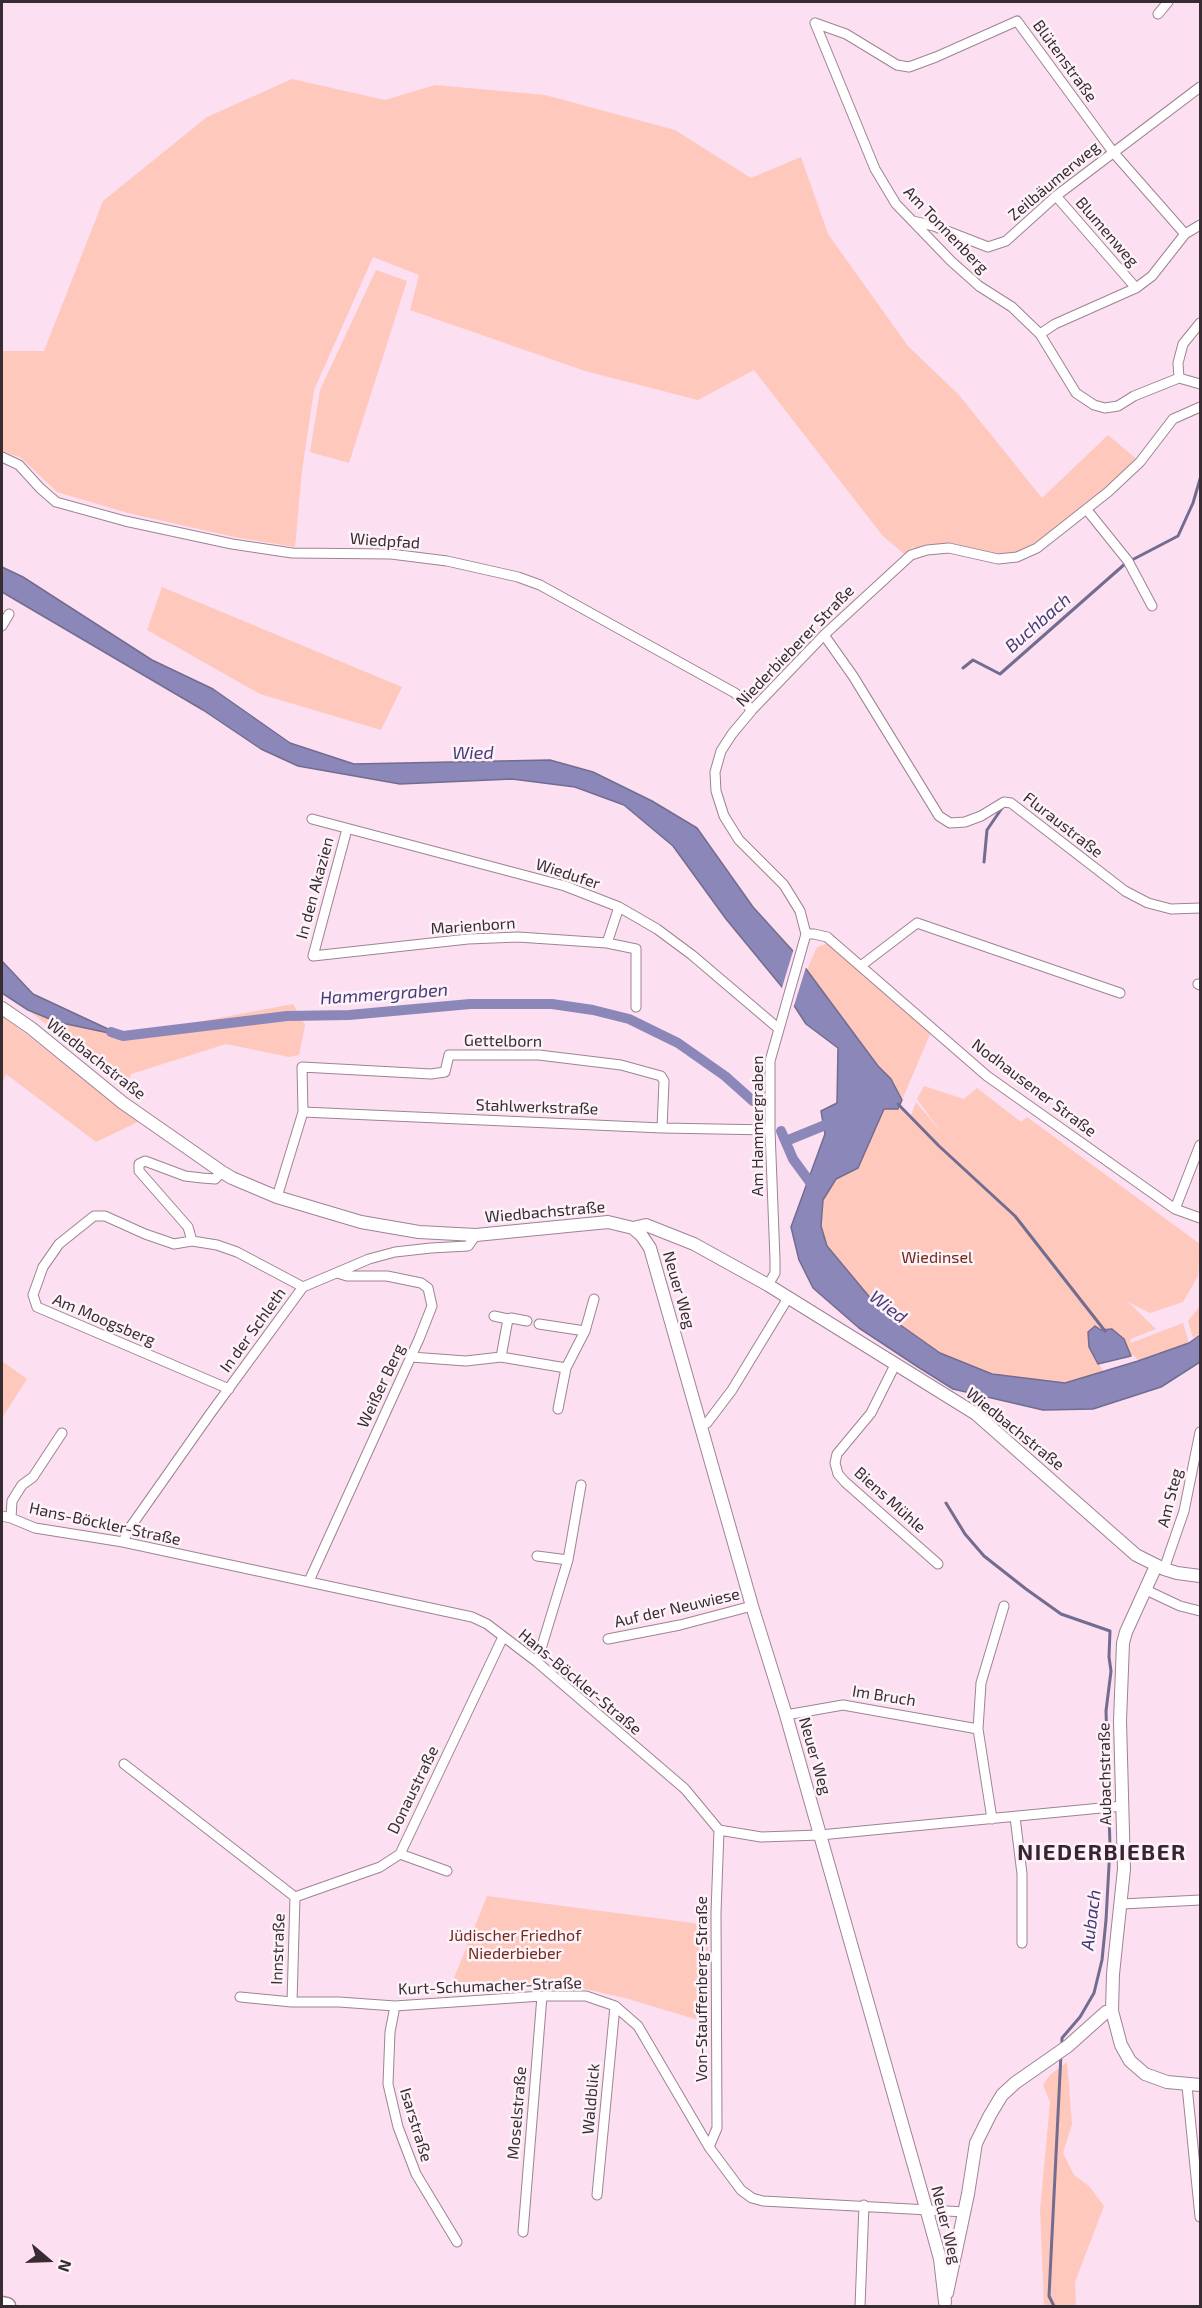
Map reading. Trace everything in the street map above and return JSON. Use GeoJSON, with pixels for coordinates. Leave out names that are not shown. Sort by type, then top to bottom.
{"type":"FeatureCollection","features":[{"type":"Feature","properties":{"kind":"highway"},"geometry":{"type":"LineString","coordinates":[[2,2305],[7,2307]]}},
{"type":"Feature","properties":{"kind":"street"},"geometry":{"type":"LineString","coordinates":[[1158,14],[1168,2]]}},
{"type":"Feature","properties":{"kind":"street","name":"Blütenstraße"},"geometry":{"type":"LineString","coordinates":[[815,23],[846,34],[897,64],[909,67],[1017,21],[1113,152],[1185,234]]}},
{"type":"Feature","properties":{"kind":"street","name":"Am Tonnenberg"},"geometry":{"type":"LineString","coordinates":[[815,23],[875,169],[896,204],[979,286],[1012,308],[1040,334],[1076,393],[1094,405],[1105,408],[1118,406],[1134,396],[1179,378]]}},
{"type":"Feature","properties":{"kind":"street","name":"Zeilbäumerweg"},"geometry":{"type":"LineString","coordinates":[[913,221],[934,226],[988,247],[1006,241],[1056,196],[1200,87]]}},
{"type":"Feature","properties":{"kind":"street","name":"Blumenweg"},"geometry":{"type":"LineString","coordinates":[[1056,196],[1136,288]]}},
{"type":"Feature","properties":{"kind":"street"},"geometry":{"type":"LineString","coordinates":[[1040,334],[1055,324],[1136,288],[1152,276],[1185,234],[1200,225]]}},
{"type":"Feature","properties":{"kind":"street"},"geometry":{"type":"LineString","coordinates":[[1200,323],[1182,344],[1179,363],[1179,378],[1200,384]]}},
{"type":"Feature","properties":{"kind":"street","name":"Niederbieberer Straße"},"geometry":{"type":"LineString","coordinates":[[806,934],[800,911],[784,885],[740,840],[724,816],[718,801],[715,772],[721,751],[753,710],[824,635],[911,555],[927,550],[949,548],[998,559],[1017,556],[1037,548],[1087,510],[1140,462],[1173,419],[1200,407]]}},
{"type":"Feature","properties":{"kind":"street","name":"Wiedpfad"},"geometry":{"type":"LineString","coordinates":[[2,457],[19,465],[56,502],[124,521],[232,544],[292,553],[391,554],[447,561],[518,577],[540,585],[735,693],[753,710]]}},
{"type":"Feature","properties":{"kind":"street"},"geometry":{"type":"LineString","coordinates":[[1087,510],[1128,561],[1152,606]]}},
{"type":"Feature","properties":{"kind":"street"},"geometry":{"type":"LineString","coordinates":[[2,626],[9,614]]}},
{"type":"Feature","properties":{"kind":"street","name":"Fluraustraße"},"geometry":{"type":"LineString","coordinates":[[824,635],[853,676],[939,816],[950,823],[965,822],[981,816],[1004,802],[1011,803],[1125,891],[1148,903],[1172,909],[1200,908]]}},
{"type":"Feature","properties":{"kind":"street","name":"Wiedufer"},"geometry":{"type":"LineString","coordinates":[[312,819],[564,886],[619,907],[657,929],[692,955],[778,1029]]}},
{"type":"Feature","properties":{"kind":"street","name":"In den Akazien"},"geometry":{"type":"LineString","coordinates":[[313,956],[347,828]]}},
{"type":"Feature","properties":{"kind":"street"},"geometry":{"type":"LineString","coordinates":[[607,943],[619,907]]}},
{"type":"Feature","properties":{"kind":"street"},"geometry":{"type":"LineString","coordinates":[[862,965],[917,923],[1120,993]]}},
{"type":"Feature","properties":{"kind":"street","name":"Am Hammergraben"},"geometry":{"type":"LineString","coordinates":[[768,1285],[775,1273],[770,1061],[806,934]]}},
{"type":"Feature","properties":{"kind":"street","name":"Nodhausener Straße"},"geometry":{"type":"LineString","coordinates":[[806,934],[827,937],[862,965],[987,1076],[1174,1209],[1200,1218]]}},
{"type":"Feature","properties":{"kind":"street","name":"Marienborn"},"geometry":{"type":"LineString","coordinates":[[313,956],[468,939],[518,937],[607,943],[636,950],[636,1006]]}},
{"type":"Feature","properties":{"kind":"street","name":"Wiedbachstraße"},"geometry":{"type":"LineString","coordinates":[[2,1008],[31,1028],[123,1103],[222,1172],[277,1197],[361,1222],[419,1232],[476,1235],[608,1222],[633,1228],[646,1225],[676,1236],[768,1285],[976,1414],[1009,1441],[1099,1525],[1136,1555],[1160,1567]]}},
{"type":"Feature","properties":{"kind":"street","name":"Gettelborn"},"geometry":{"type":"LineString","coordinates":[[303,1112],[302,1067],[431,1074],[445,1072],[449,1055],[539,1055],[621,1065],[661,1076],[664,1082],[662,1128]]}},
{"type":"Feature","properties":{"kind":"street"},"geometry":{"type":"LineString","coordinates":[[277,1197],[303,1112]]}},
{"type":"Feature","properties":{"kind":"street","name":"Stahlwerkstraße"},"geometry":{"type":"LineString","coordinates":[[303,1112],[662,1128],[770,1130]]}},
{"type":"Feature","properties":{"kind":"street"},"geometry":{"type":"LineString","coordinates":[[1174,1209],[1200,1145]]}},
{"type":"Feature","properties":{"kind":"street"},"geometry":{"type":"LineString","coordinates":[[192,1241],[188,1227],[139,1171],[138,1164],[145,1161],[185,1176],[202,1178],[215,1179],[222,1172]]}},
{"type":"Feature","properties":{"kind":"street","name":"Am Moogsberg"},"geometry":{"type":"LineString","coordinates":[[229,1389],[37,1307],[33,1295],[43,1267],[60,1244],[94,1216],[105,1216],[144,1234],[174,1244],[192,1241],[217,1245],[237,1252],[303,1287]]}},
{"type":"Feature","properties":{"kind":"street","name":"Neuer Weg"},"geometry":{"type":"LineString","coordinates":[[633,1228],[650,1248],[702,1425],[926,2208],[940,2259],[945,2304]]}},
{"type":"Feature","properties":{"kind":"street","name":"In der Schleth"},"geometry":{"type":"LineString","coordinates":[[123,1542],[129,1529],[303,1287],[369,1258],[395,1252],[468,1246],[476,1235]]}},
{"type":"Feature","properties":{"kind":"street","name":"Weißer Berg"},"geometry":{"type":"LineString","coordinates":[[309,1581],[428,1320],[432,1305],[428,1288],[412,1281],[387,1276],[346,1276],[337,1273]]}},
{"type":"Feature","properties":{"kind":"street"},"geometry":{"type":"LineString","coordinates":[[702,1425],[707,1423],[732,1389],[788,1298]]}},
{"type":"Feature","properties":{"kind":"street"},"geometry":{"type":"LineString","coordinates":[[558,1409],[566,1368],[585,1331],[594,1299]]}},
{"type":"Feature","properties":{"kind":"street"},"geometry":{"type":"LineString","coordinates":[[494,1316],[527,1321]]}},
{"type":"Feature","properties":{"kind":"street"},"geometry":{"type":"LineString","coordinates":[[501,1356],[508,1319]]}},
{"type":"Feature","properties":{"kind":"street"},"geometry":{"type":"LineString","coordinates":[[539,1324],[585,1331]]}},
{"type":"Feature","properties":{"kind":"street"},"geometry":{"type":"LineString","coordinates":[[411,1357],[466,1361],[501,1356],[566,1368]]}},
{"type":"Feature","properties":{"kind":"street","name":"Biens Mühle"},"geometry":{"type":"LineString","coordinates":[[896,1363],[871,1413],[837,1454],[835,1463],[838,1474],[938,1564]]}},
{"type":"Feature","properties":{"kind":"street","name":"Am Steg"},"geometry":{"type":"LineString","coordinates":[[1160,1567],[1184,1511],[1200,1432]]}},
{"type":"Feature","properties":{"kind":"street"},"geometry":{"type":"LineString","coordinates":[[6,1517],[22,1485],[33,1477],[62,1433]]}},
{"type":"Feature","properties":{"kind":"street"},"geometry":{"type":"LineString","coordinates":[[537,1662],[568,1560],[581,1485]]}},
{"type":"Feature","properties":{"kind":"street","name":"Hans-Böckler-Straße"},"geometry":{"type":"LineString","coordinates":[[6,1517],[35,1527],[123,1542],[472,1617],[487,1624],[537,1662],[685,1790],[719,1830]]}},
{"type":"Feature","properties":{"kind":"street"},"geometry":{"type":"LineString","coordinates":[[537,1556],[568,1560]]}},
{"type":"Feature","properties":{"kind":"street"},"geometry":{"type":"LineString","coordinates":[[1160,1567],[1200,1576]]}},
{"type":"Feature","properties":{"kind":"street","name":"Aubachstraße"},"geometry":{"type":"LineString","coordinates":[[1160,1567],[1146,1590],[1123,1643],[1117,1807],[1124,1869],[1113,1974],[1112,2011],[1121,2045],[1130,2061],[1145,2074],[1167,2082],[1187,2086],[1200,2085]]}},
{"type":"Feature","properties":{"kind":"street"},"geometry":{"type":"LineString","coordinates":[[1146,1590],[1180,1606],[1200,1611]]}},
{"type":"Feature","properties":{"kind":"street","name":"Auf der Neuwiese"},"geometry":{"type":"LineString","coordinates":[[608,1640],[680,1625],[752,1606]]}},
{"type":"Feature","properties":{"kind":"street"},"geometry":{"type":"LineString","coordinates":[[992,1819],[978,1729],[981,1683],[1004,1606]]}},
{"type":"Feature","properties":{"kind":"street","name":"Donaustraße"},"geometry":{"type":"LineString","coordinates":[[295,1897],[356,1873],[380,1867],[400,1854],[502,1637]]}},
{"type":"Feature","properties":{"kind":"street","name":"Im Bruch"},"geometry":{"type":"LineString","coordinates":[[786,1715],[843,1705],[978,1729]]}},
{"type":"Feature","properties":{"kind":"street"},"geometry":{"type":"LineString","coordinates":[[124,1764],[295,1897]]}},
{"type":"Feature","properties":{"kind":"street"},"geometry":{"type":"LineString","coordinates":[[719,1830],[761,1837],[820,1835],[1117,1807]]}},
{"type":"Feature","properties":{"kind":"street"},"geometry":{"type":"LineString","coordinates":[[1015,1817],[1022,1874],[1022,1943]]}},
{"type":"Feature","properties":{"kind":"street","name":"Von-Stauffenberg-Straße"},"geometry":{"type":"LineString","coordinates":[[709,2147],[717,2128],[716,1913],[719,1830]]}},
{"type":"Feature","properties":{"kind":"street"},"geometry":{"type":"LineString","coordinates":[[400,1854],[447,1871]]}},
{"type":"Feature","properties":{"kind":"street","name":"Innstraße"},"geometry":{"type":"LineString","coordinates":[[292,2002],[295,1897]]}},
{"type":"Feature","properties":{"kind":"street"},"geometry":{"type":"LineString","coordinates":[[1122,1904],[1200,1900]]}},
{"type":"Feature","properties":{"kind":"street","name":"Kurt-Schumacher-Straße"},"geometry":{"type":"LineString","coordinates":[[240,1997],[292,2002],[339,2002],[395,2006],[542,1996],[586,1996],[615,2006],[638,2026],[709,2147],[741,2190],[752,2198],[763,2201],[926,2208]]}},
{"type":"Feature","properties":{"kind":"street","name":"Moselstraße"},"geometry":{"type":"LineString","coordinates":[[523,2232],[542,1996]]}},
{"type":"Feature","properties":{"kind":"street","name":"Isarstraße"},"geometry":{"type":"LineString","coordinates":[[395,2006],[390,2031],[388,2084],[398,2127],[416,2174],[457,2242]]}},
{"type":"Feature","properties":{"kind":"street","name":"Waldblick"},"geometry":{"type":"LineString","coordinates":[[597,2195],[615,2006]]}},
{"type":"Feature","properties":{"kind":"street"},"geometry":{"type":"LineString","coordinates":[[945,2304],[965,2212],[976,2143],[990,2115],[1002,2095],[1015,2083],[1068,2046],[1106,2012],[1112,2011]]}},
{"type":"Feature","properties":{"kind":"street"},"geometry":{"type":"LineString","coordinates":[[1187,2086],[1200,2217]]}},
{"type":"Feature","properties":{"kind":"street"},"geometry":{"type":"LineString","coordinates":[[860,2307],[864,2205]]}},
{"type":"Feature","properties":{"kind":"street"},"geometry":{"type":"LineString","coordinates":[[926,2208],[965,2212]]}},
{"type":"Feature","properties":{"kind":"green space"},"geometry":{"type":"Polygon","coordinates":[[[292,79],[385,100],[435,85],[545,95],[675,130],[751,178],[801,157],[828,234],[908,346],[959,395],[1042,498],[1108,435],[1140,462],[1037,548],[998,559],[949,548],[911,555],[914,545],[905,555],[882,535],[754,370],[698,400],[585,371],[410,310],[419,275],[373,257],[314,390],[302,471],[295,547],[234,537],[128,513],[57,492],[20,457],[2,452],[2,351],[44,351],[103,201],[207,117],[292,79]]]}},
{"type":"Feature","properties":{"kind":"green space"},"geometry":{"type":"Polygon","coordinates":[[[376,270],[407,281],[349,463],[310,452],[320,390],[376,270]]]}},
{"type":"Feature","properties":{"kind":"green space"},"geometry":{"type":"Polygon","coordinates":[[[162,587],[402,687],[381,730],[260,694],[147,630],[162,587]]]}},
{"type":"Feature","properties":{"kind":"green space"},"geometry":{"type":"Polygon","coordinates":[[[829,943],[931,1032],[902,1100],[891,1079],[878,1066],[807,970],[817,947],[829,943]]]}},
{"type":"Feature","properties":{"kind":"green space"},"geometry":{"type":"Polygon","coordinates":[[[293,1004],[305,1025],[299,1055],[289,1057],[226,1044],[131,1074],[128,1085],[122,1084],[28,1010],[57,1022],[123,1036],[293,1004]]]}},
{"type":"Feature","properties":{"kind":"green space"},"geometry":{"type":"Polygon","coordinates":[[[2,1016],[138,1122],[96,1142],[6,1074],[2,1084],[2,1016]]]}},
{"type":"Feature","properties":{"kind":"green space","name":"Wiedinsel"},"geometry":{"type":"Polygon","coordinates":[[[924,1086],[964,1099],[977,1088],[1021,1122],[1027,1117],[1200,1244],[1198,1276],[1183,1302],[1150,1313],[1128,1302],[1156,1329],[1130,1339],[1131,1343],[1183,1323],[1189,1343],[1138,1361],[1134,1355],[1099,1364],[1103,1371],[1065,1383],[992,1374],[940,1353],[882,1312],[827,1246],[821,1226],[823,1200],[836,1179],[858,1168],[884,1109],[902,1109],[910,1118],[916,1102],[941,1132],[917,1099],[924,1086]]]}},
{"type":"Feature","properties":{"kind":"green space"},"geometry":{"type":"Polygon","coordinates":[[[1200,1306],[1200,1333],[1193,1338],[1188,1321],[1200,1306]]]}},
{"type":"Feature","properties":{"kind":"green space"},"geometry":{"type":"Polygon","coordinates":[[[2,1361],[27,1379],[2,1418],[2,1361]]]}},
{"type":"Feature","properties":{"kind":"green space","name":"Jüdischer Friedhof Niederbieber"},"geometry":{"type":"Polygon","coordinates":[[[487,1896],[708,1925],[708,2023],[625,1998],[576,1987],[448,1993],[487,1896]]]}},
{"type":"Feature","properties":{"kind":"green space"},"geometry":{"type":"Polygon","coordinates":[[[1067,2062],[1072,2124],[1063,2153],[1074,2175],[1089,2186],[1104,2206],[1075,2282],[1076,2306],[1044,2306],[1040,2210],[1050,2102],[1043,2085],[1050,2075],[1067,2062]]]}},
{"type":"Feature","properties":{"kind":"shaded area"},"geometry":{"type":"Polygon","coordinates":[[[2,567],[23,577],[152,660],[213,689],[290,743],[354,764],[550,760],[593,772],[652,801],[697,828],[753,907],[792,950],[878,1066],[891,1079],[902,1100],[898,1109],[884,1109],[858,1168],[836,1179],[823,1200],[821,1226],[827,1246],[882,1312],[940,1353],[992,1374],[1065,1383],[1189,1343],[1200,1335],[1200,1362],[1161,1387],[1093,1409],[1043,1410],[953,1389],[859,1328],[813,1288],[799,1260],[791,1227],[825,1134],[821,1111],[837,1103],[838,1048],[806,1024],[782,987],[726,919],[673,846],[624,805],[575,787],[512,779],[400,784],[298,766],[261,749],[203,710],[2,592],[2,567]]]}},
{"type":"Feature","properties":{"kind":"shaded area"},"geometry":{"type":"Polygon","coordinates":[[[2,961],[33,994],[123,1036],[57,1022],[28,1010],[2,993],[2,961]]]}},
{"type":"Feature","properties":{"kind":"shaded area"},"geometry":{"type":"Polygon","coordinates":[[[1095,1326],[1101,1330],[1112,1329],[1124,1339],[1131,1356],[1098,1364],[1089,1347],[1088,1332],[1095,1326]]]}},
{"type":"Feature","properties":{"kind":"pier"},"geometry":{"type":"Polygon","coordinates":[[[794,948],[807,964],[793,1009],[781,991],[794,948]]]}},
{"type":"Feature","properties":{"kind":"waterway","name":"Buchbach"},"geometry":{"type":"LineString","coordinates":[[1130,561],[1178,536],[1193,503],[1200,479]]}},
{"type":"Feature","properties":{"kind":"waterway","name":"Buchbach"},"geometry":{"type":"LineString","coordinates":[[963,668],[973,660],[1000,674],[1126,563]]}},
{"type":"Feature","properties":{"kind":"waterway","name":"Buchbach"},"geometry":{"type":"LineString","coordinates":[[984,862],[987,830],[1002,808]]}},
{"type":"Feature","properties":{"kind":"waterway","name":"Hammergraben"},"geometry":{"type":"LineString","coordinates":[[111,1032],[123,1036],[287,1016],[349,1015],[470,1004],[552,1004],[593,1010],[629,1019],[678,1043],[725,1076],[753,1101]]}},
{"type":"Feature","properties":{"kind":"waterway","name":"Wied"},"geometry":{"type":"LineString","coordinates":[[898,1104],[939,1146],[1015,1216],[1105,1331]]}},
{"type":"Feature","properties":{"kind":"waterway"},"geometry":{"type":"LineString","coordinates":[[786,1141],[835,1121]]}},
{"type":"Feature","properties":{"kind":"waterway","name":"Hammergraben"},"geometry":{"type":"LineString","coordinates":[[781,1131],[793,1159],[815,1189]]}},
{"type":"Feature","properties":{"kind":"waterway","name":"Aubach"},"geometry":{"type":"LineString","coordinates":[[946,1503],[965,1534],[984,1556],[1026,1589],[1061,1614],[1110,1631],[1111,1671],[1106,1711],[1110,1847],[1102,1960],[1094,1993],[1080,2017],[1062,2038],[1062,2045]]}},
{"type":"Feature","properties":{"kind":"waterway","name":"Aubach"},"geometry":{"type":"LineString","coordinates":[[1054,2306],[1049,2296],[1061,2054]]}},
{"type":"Feature","properties":{"kind":"district","name":"NIEDERBIEBER"},"geometry":{"type":"Point","coordinates":[1102,1853]}}]}
